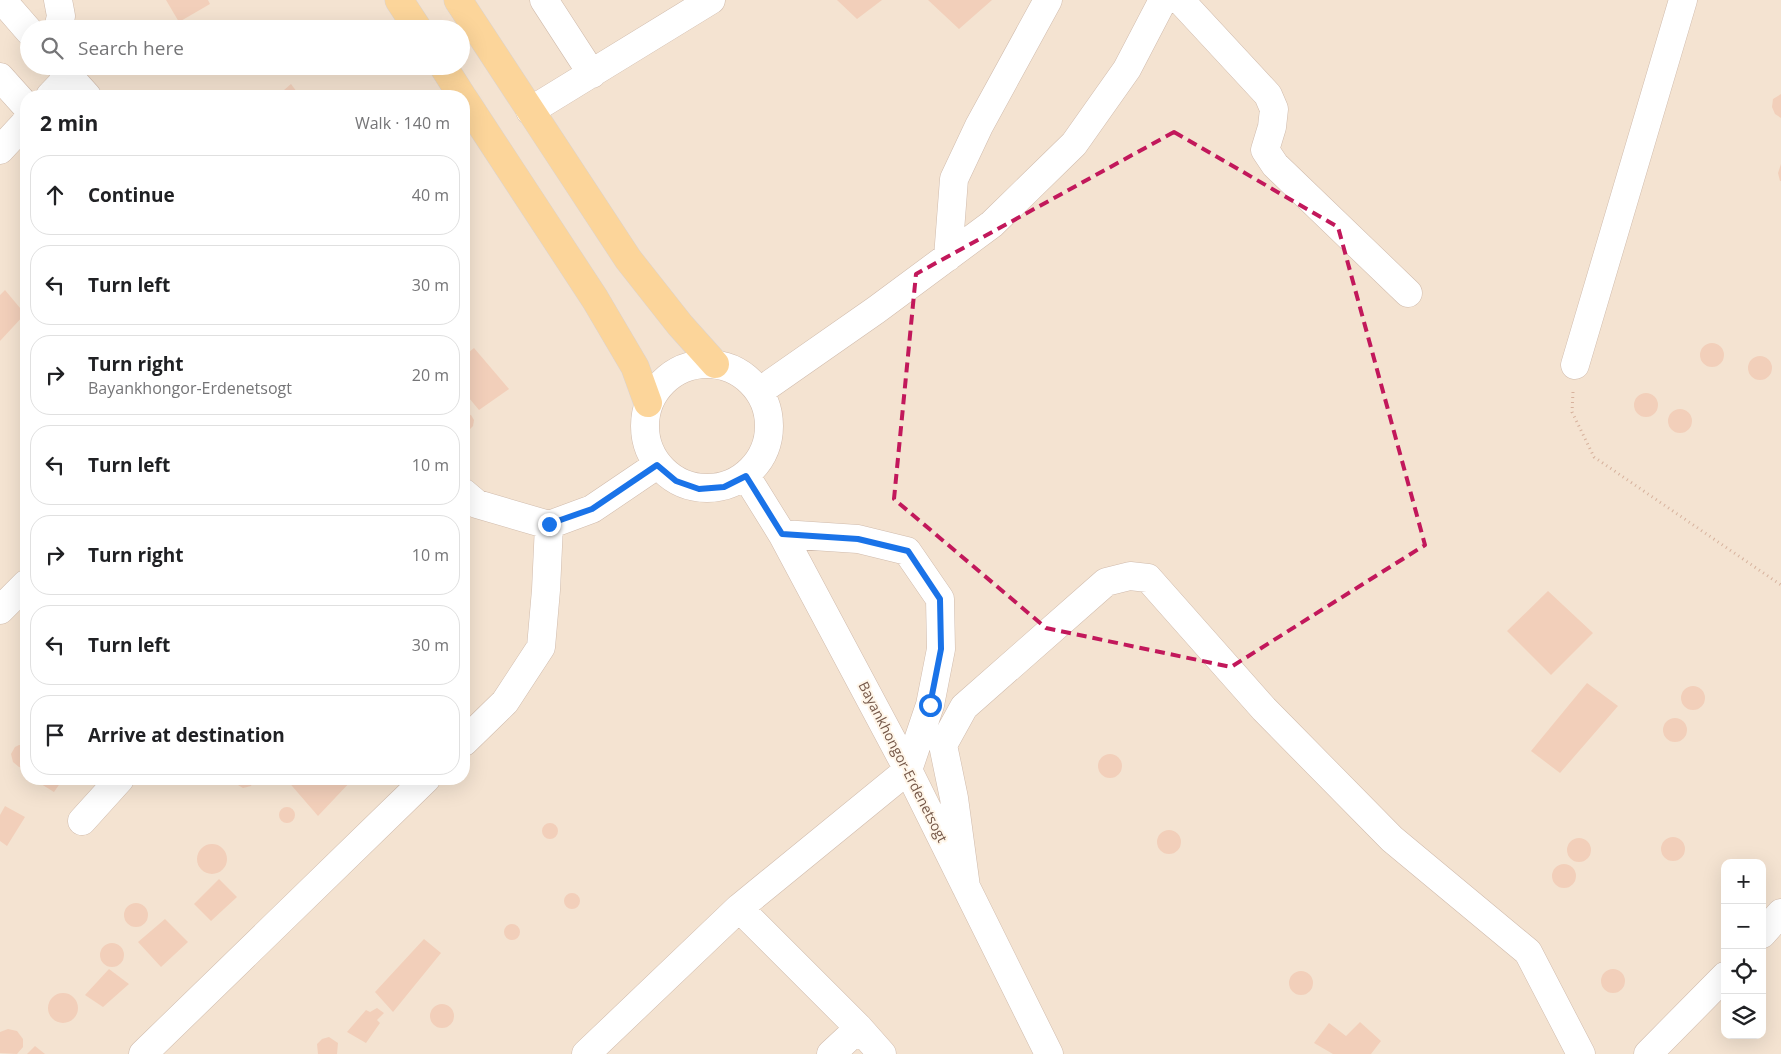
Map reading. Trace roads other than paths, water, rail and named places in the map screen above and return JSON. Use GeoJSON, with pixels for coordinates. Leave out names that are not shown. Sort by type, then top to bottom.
{"type":"FeatureCollection","features":[{"type":"Feature","properties":{"kind":"main road"},"geometry":{"type":"LineString","coordinates":[[399,0],[412,20]]}},
{"type":"Feature","properties":{"kind":"main road"},"geometry":{"type":"LineString","coordinates":[[458,0],[628,259],[680,325],[715,364]]}},
{"type":"Feature","properties":{"kind":"main road"},"geometry":{"type":"LineString","coordinates":[[449,75],[458,90]]}},
{"type":"Feature","properties":{"kind":"main road"},"geometry":{"type":"LineString","coordinates":[[470,108],[595,299],[635,366],[648,403]]}},
{"type":"Feature","properties":{"kind":"street"},"geometry":{"type":"LineString","coordinates":[[2,0],[20,21]]}},
{"type":"Feature","properties":{"kind":"street"},"geometry":{"type":"LineString","coordinates":[[58,0],[60,20]]}},
{"type":"Feature","properties":{"kind":"street"},"geometry":{"type":"LineString","coordinates":[[544,0],[592,74]]}},
{"type":"Feature","properties":{"kind":"street"},"geometry":{"type":"LineString","coordinates":[[530,111],[711,0]]}},
{"type":"Feature","properties":{"kind":"street"},"geometry":{"type":"LineString","coordinates":[[948,257],[954,179],[979,126],[1048,0]]}},
{"type":"Feature","properties":{"kind":"street"},"geometry":{"type":"LineString","coordinates":[[760,391],[876,310],[992,224],[1074,144],[1127,69],[1164,0]]}},
{"type":"Feature","properties":{"kind":"street"},"geometry":{"type":"LineString","coordinates":[[1180,0],[1268,95],[1274,109],[1266,150],[1275,165],[1408,293]]}},
{"type":"Feature","properties":{"kind":"street"},"geometry":{"type":"LineString","coordinates":[[1575,365],[1683,0]]}},
{"type":"Feature","properties":{"kind":"street"},"geometry":{"type":"LineString","coordinates":[[54,90],[63,75]]}},
{"type":"Feature","properties":{"kind":"street"},"geometry":{"type":"LineString","coordinates":[[69,75],[82,90]]}},
{"type":"Feature","properties":{"kind":"street"},"geometry":{"type":"LineString","coordinates":[[0,77],[20,99]]}},
{"type":"Feature","properties":{"kind":"street"},"geometry":{"type":"LineString","coordinates":[[0,150],[20,128]]}},
{"type":"Feature","properties":{"kind":"street"},"geometry":{"type":"LineString","coordinates":[[715,364],[735,370],[760,391],[769,413],[770,436],[761,458],[746,476],[724,487],[699,489],[676,481],[657,465],[647,446],[644,424],[648,403],[659,386],[675,372],[694,365],[715,364]]}},
{"type":"Feature","properties":{"kind":"street"},"geometry":{"type":"LineString","coordinates":[[470,502],[549,524],[592,509],[657,465]]}},
{"type":"Feature","properties":{"kind":"street","name":"Bayankhongor-Erdenetsogt"},"geometry":{"type":"LineString","coordinates":[[746,476],[782,534],[908,770],[1049,1054]]}},
{"type":"Feature","properties":{"kind":"street"},"geometry":{"type":"LineString","coordinates":[[470,736],[505,702],[542,647],[549,524]]}},
{"type":"Feature","properties":{"kind":"street"},"geometry":{"type":"LineString","coordinates":[[586,1054],[739,908],[908,770],[930,705],[941,649],[940,599],[908,551],[858,539],[782,534]]}},
{"type":"Feature","properties":{"kind":"street"},"geometry":{"type":"LineString","coordinates":[[966,887],[954,798],[943,745],[964,708],[1106,582],[1130,576],[1148,578],[1264,709],[1392,839],[1528,952],[1581,1054]]}},
{"type":"Feature","properties":{"kind":"street"},"geometry":{"type":"LineString","coordinates":[[0,610],[20,590]]}},
{"type":"Feature","properties":{"kind":"street"},"geometry":{"type":"LineString","coordinates":[[82,820],[114,785]]}},
{"type":"Feature","properties":{"kind":"street"},"geometry":{"type":"LineString","coordinates":[[143,1054],[420,785]]}},
{"type":"Feature","properties":{"kind":"street"},"geometry":{"type":"LineString","coordinates":[[739,908],[859,1028],[882,1054]]}},
{"type":"Feature","properties":{"kind":"street"},"geometry":{"type":"LineString","coordinates":[[1766,930],[1781,913]]}},
{"type":"Feature","properties":{"kind":"street"},"geometry":{"type":"LineString","coordinates":[[1648,1054],[1721,980]]}},
{"type":"Feature","properties":{"kind":"street"},"geometry":{"type":"LineString","coordinates":[[831,1054],[859,1028]]}}]}
